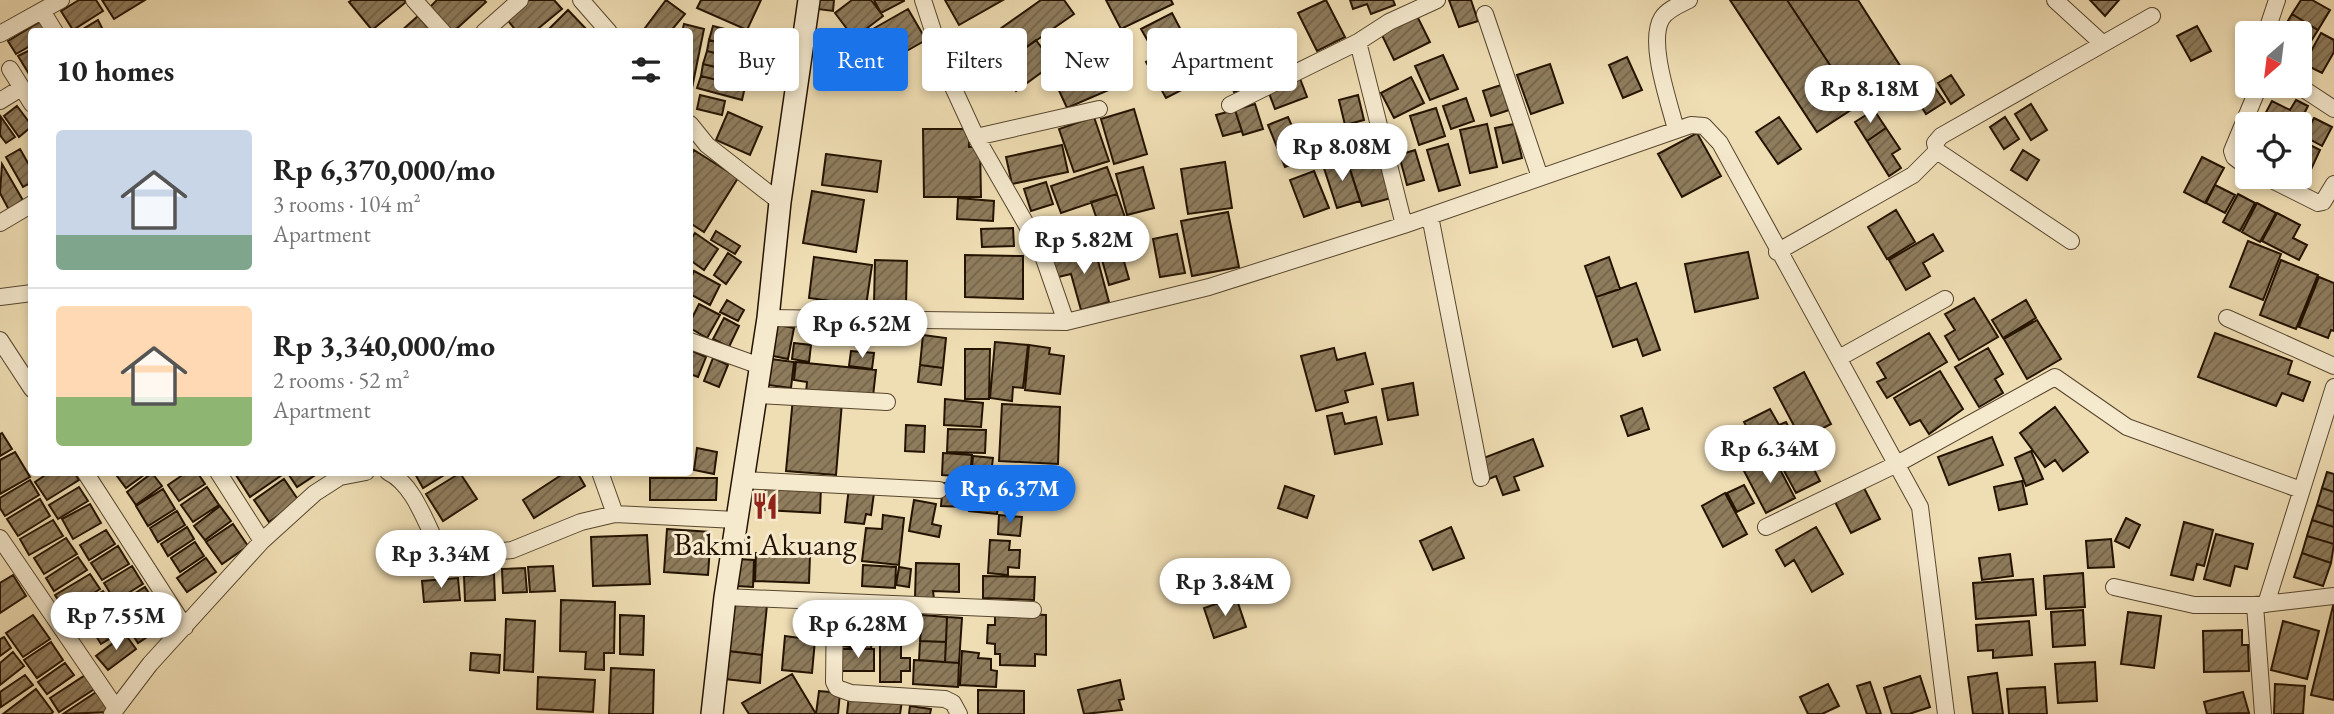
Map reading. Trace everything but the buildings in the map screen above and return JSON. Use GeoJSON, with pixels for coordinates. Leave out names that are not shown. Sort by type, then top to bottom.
{"type":"FeatureCollection","features":[{"type":"Feature","properties":{"kind":"main road"},"geometry":{"type":"LineString","coordinates":[[712,714],[725,597],[768,318],[780,202],[809,0]]}},
{"type":"Feature","properties":{"kind":"street"},"geometry":{"type":"LineString","coordinates":[[0,34],[61,0]]}},
{"type":"Feature","properties":{"kind":"street"},"geometry":{"type":"LineString","coordinates":[[414,0],[439,28]]}},
{"type":"Feature","properties":{"kind":"street"},"geometry":{"type":"LineString","coordinates":[[488,28],[520,0]]}},
{"type":"Feature","properties":{"kind":"street"},"geometry":{"type":"LineString","coordinates":[[581,0],[605,28]]}},
{"type":"Feature","properties":{"kind":"street"},"geometry":{"type":"LineString","coordinates":[[923,0],[947,74],[976,137],[1041,250],[1066,322]]}},
{"type":"Feature","properties":{"kind":"street"},"geometry":{"type":"LineString","coordinates":[[1230,105],[1359,42],[1389,22],[1437,0]]}},
{"type":"Feature","properties":{"kind":"street"},"geometry":{"type":"LineString","coordinates":[[1676,130],[1656,41],[1661,20],[1670,4],[1689,0]]}},
{"type":"Feature","properties":{"kind":"street"},"geometry":{"type":"LineString","coordinates":[[2055,0],[2103,44]]}},
{"type":"Feature","properties":{"kind":"street"},"geometry":{"type":"LineString","coordinates":[[2270,21],[2277,0]]}},
{"type":"Feature","properties":{"kind":"street"},"geometry":{"type":"LineString","coordinates":[[42,11],[53,28]]}},
{"type":"Feature","properties":{"kind":"street"},"geometry":{"type":"LineString","coordinates":[[1485,14],[1540,177]]}},
{"type":"Feature","properties":{"kind":"street"},"geometry":{"type":"LineString","coordinates":[[2071,241],[1937,151],[1935,143],[1941,136],[2152,16]]}},
{"type":"Feature","properties":{"kind":"street"},"geometry":{"type":"LineString","coordinates":[[1359,42],[1404,225]]}},
{"type":"Feature","properties":{"kind":"street"},"geometry":{"type":"LineString","coordinates":[[10,68],[28,98]]}},
{"type":"Feature","properties":{"kind":"street"},"geometry":{"type":"LineString","coordinates":[[0,101],[21,88]]}},
{"type":"Feature","properties":{"kind":"street"},"geometry":{"type":"LineString","coordinates":[[2312,94],[2334,109]]}},
{"type":"Feature","properties":{"kind":"street"},"geometry":{"type":"LineString","coordinates":[[976,137],[1099,109]]}},
{"type":"Feature","properties":{"kind":"street"},"geometry":{"type":"LineString","coordinates":[[768,318],[1066,322],[1209,287],[1404,225],[1691,125],[1704,127],[1713,134],[1920,507],[1946,714]]}},
{"type":"Feature","properties":{"kind":"street"},"geometry":{"type":"LineString","coordinates":[[693,128],[707,145],[780,202]]}},
{"type":"Feature","properties":{"kind":"street"},"geometry":{"type":"LineString","coordinates":[[1777,252],[1913,175],[1937,151]]}},
{"type":"Feature","properties":{"kind":"street"},"geometry":{"type":"LineString","coordinates":[[2290,189],[2318,203],[2323,202],[2334,184]]}},
{"type":"Feature","properties":{"kind":"street"},"geometry":{"type":"LineString","coordinates":[[0,223],[28,206]]}},
{"type":"Feature","properties":{"kind":"street"},"geometry":{"type":"LineString","coordinates":[[1430,216],[1481,478]]}},
{"type":"Feature","properties":{"kind":"street"},"geometry":{"type":"LineString","coordinates":[[0,297],[28,294]]}},
{"type":"Feature","properties":{"kind":"street"},"geometry":{"type":"LineString","coordinates":[[1839,358],[1945,299]]}},
{"type":"Feature","properties":{"kind":"street"},"geometry":{"type":"LineString","coordinates":[[2227,318],[2334,366]]}},
{"type":"Feature","properties":{"kind":"street"},"geometry":{"type":"LineString","coordinates":[[0,340],[28,383]]}},
{"type":"Feature","properties":{"kind":"street"},"geometry":{"type":"LineString","coordinates":[[693,342],[760,366]]}},
{"type":"Feature","properties":{"kind":"street"},"geometry":{"type":"LineString","coordinates":[[1766,527],[1897,464],[2055,377],[2127,428],[2301,490]]}},
{"type":"Feature","properties":{"kind":"street"},"geometry":{"type":"LineString","coordinates":[[2263,714],[2261,604],[2334,387]]}},
{"type":"Feature","properties":{"kind":"street"},"geometry":{"type":"LineString","coordinates":[[756,394],[887,402]]}},
{"type":"Feature","properties":{"kind":"street"},"geometry":{"type":"LineString","coordinates":[[88,476],[185,627]]}},
{"type":"Feature","properties":{"kind":"street"},"geometry":{"type":"LineString","coordinates":[[221,476],[262,541]]}},
{"type":"Feature","properties":{"kind":"street"},"geometry":{"type":"LineString","coordinates":[[1,540],[114,711],[150,664],[262,541],[337,476]]}},
{"type":"Feature","properties":{"kind":"street"},"geometry":{"type":"LineString","coordinates":[[395,476],[407,488],[443,556],[512,550],[581,522],[615,514],[736,520]]}},
{"type":"Feature","properties":{"kind":"street"},"geometry":{"type":"LineString","coordinates":[[601,476],[615,514]]}},
{"type":"Feature","properties":{"kind":"street"},"geometry":{"type":"LineString","coordinates":[[742,480],[939,490]]}},
{"type":"Feature","properties":{"kind":"street"},"geometry":{"type":"LineString","coordinates":[[2114,587],[2194,606],[2261,604],[2334,596]]}},
{"type":"Feature","properties":{"kind":"street"},"geometry":{"type":"LineString","coordinates":[[725,597],[1033,610]]}},
{"type":"Feature","properties":{"kind":"street"},"geometry":{"type":"LineString","coordinates":[[835,602],[834,681],[837,688],[851,693],[945,699],[953,703],[959,714]]}},
{"type":"Feature","properties":{"kind":"place","name":"Bakmi Akuang"},"geometry":{"type":"Point","coordinates":[765,506]}}]}
